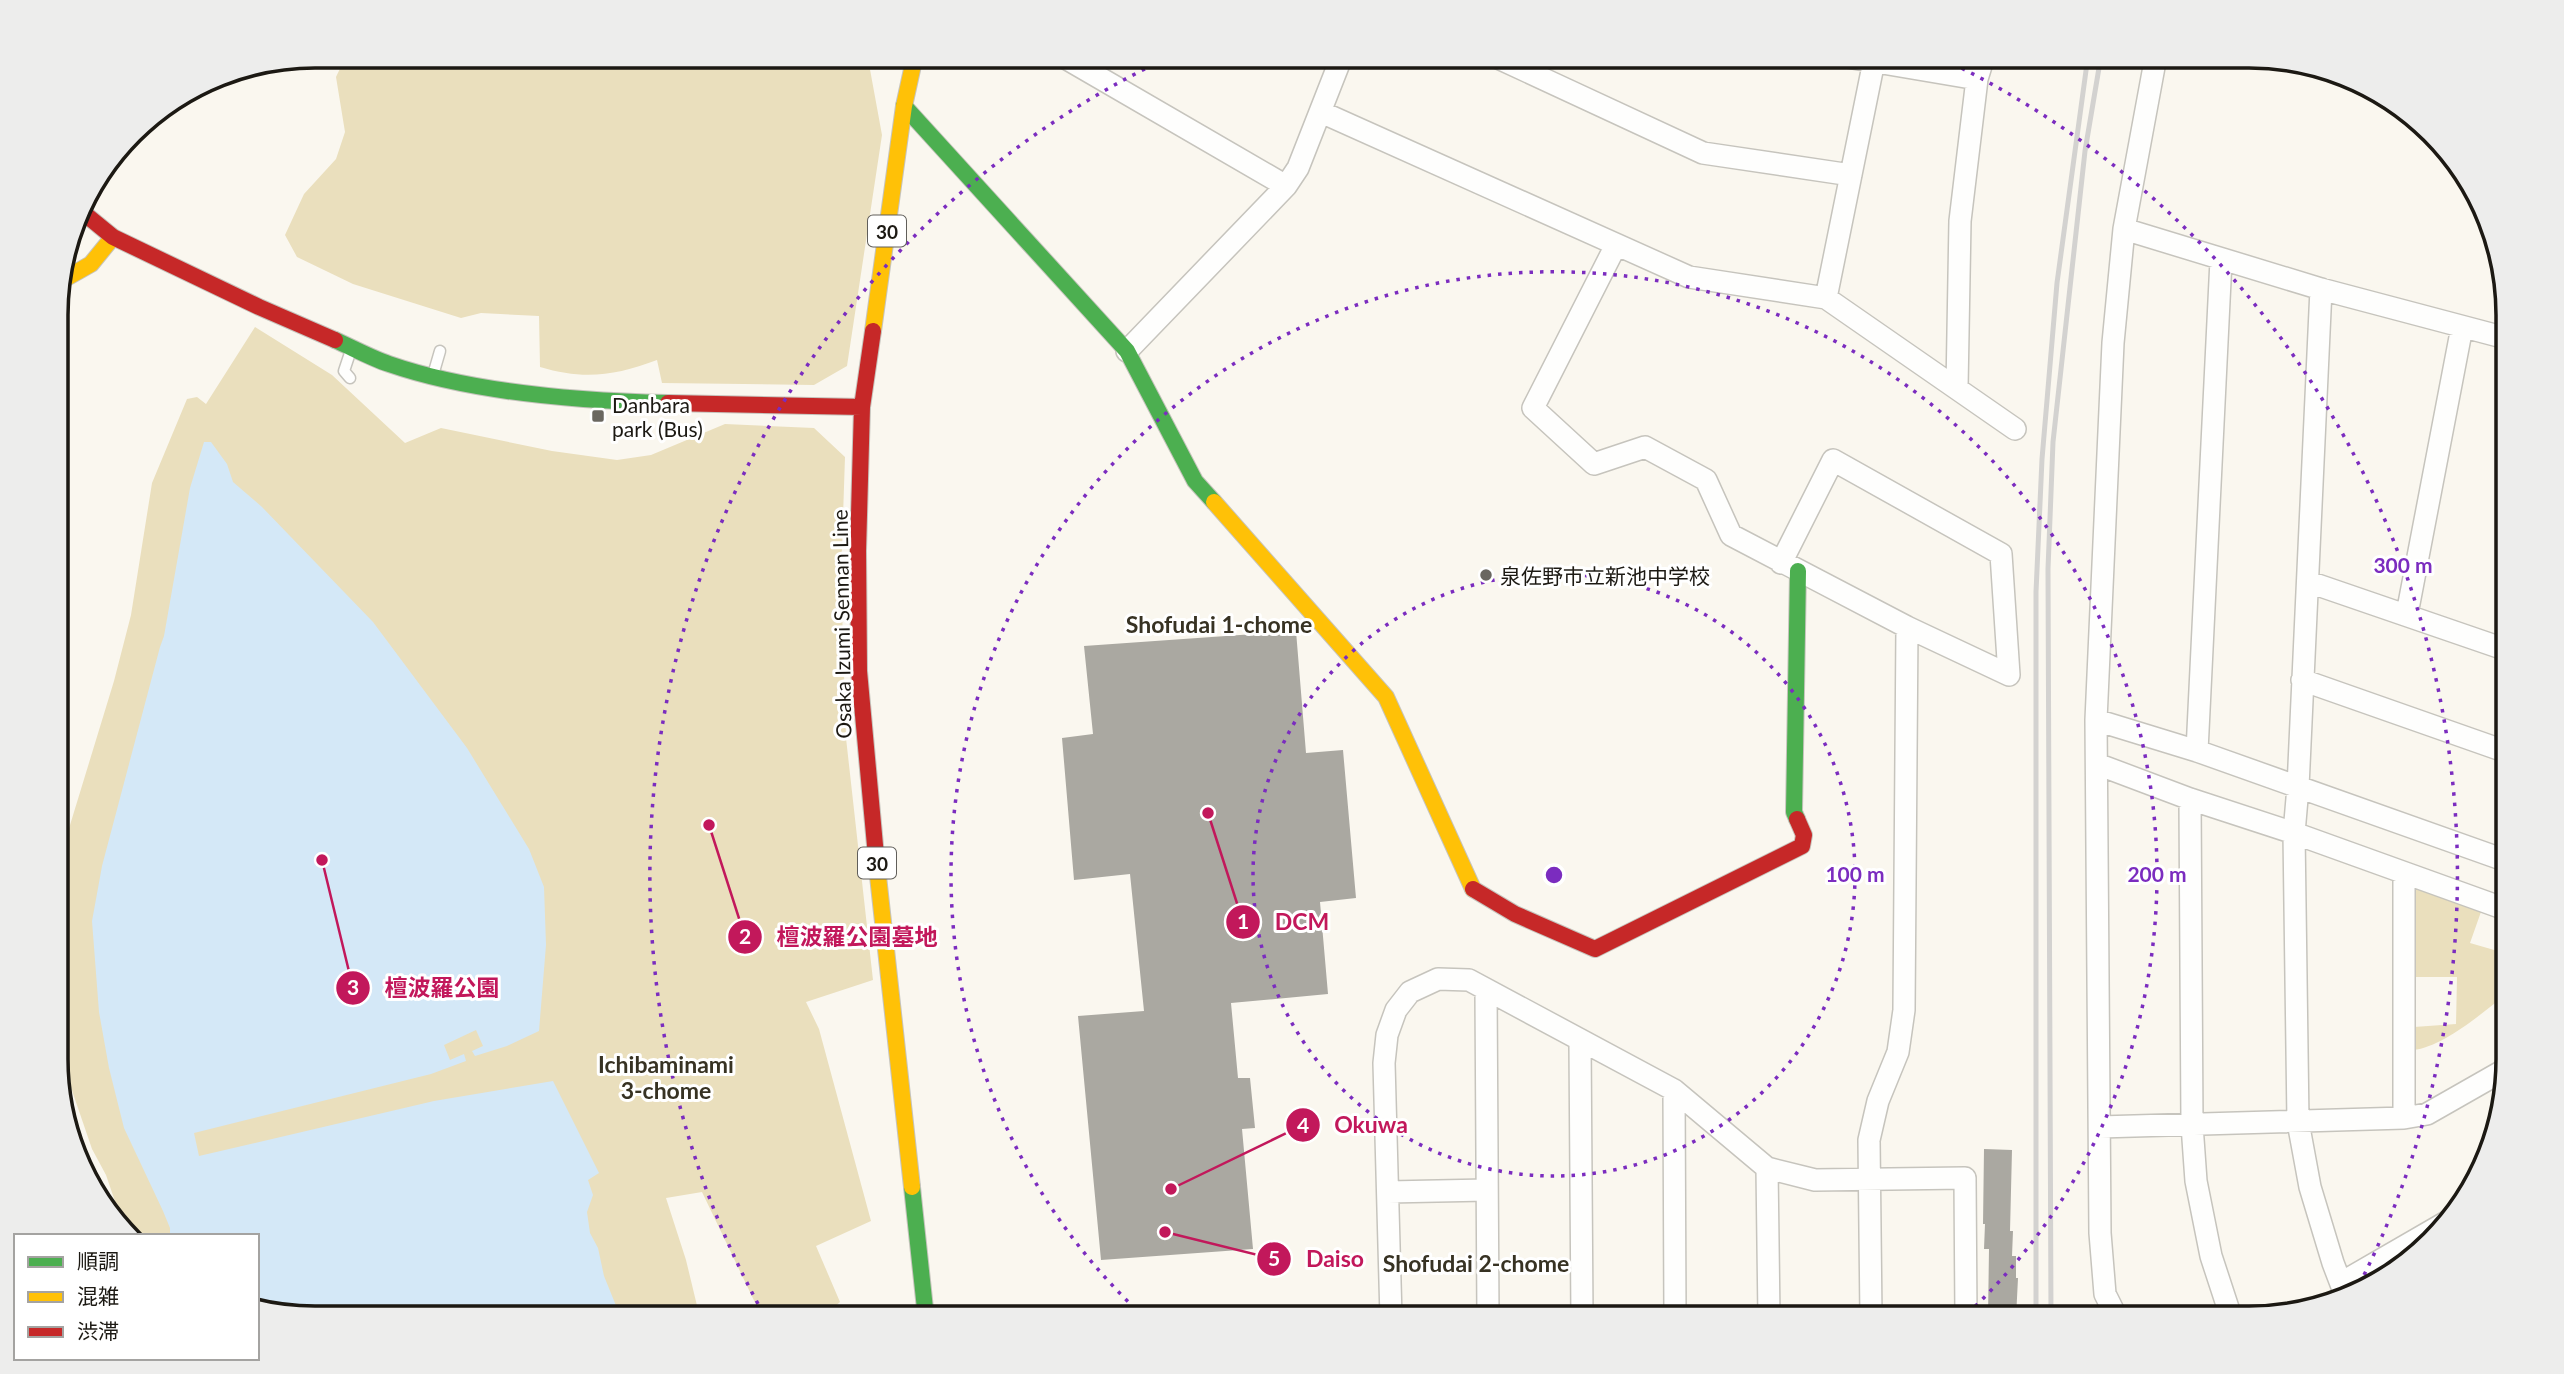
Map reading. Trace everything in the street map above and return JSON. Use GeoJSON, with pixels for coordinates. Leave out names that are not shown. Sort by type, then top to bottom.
{"type":"FeatureCollection","features":[{"type":"Feature","properties":{"kind":"street","name":"Osaka Izumi Sennan Line"},"geometry":{"type":"LineString","coordinates":[[912,68],[904,106],[888,256],[862,407],[858,551],[859,671],[881,829],[925,1306]]}},
{"type":"Feature","properties":{"kind":"street"},"geometry":{"type":"LineString","coordinates":[[1083,68],[1286,186]]}},
{"type":"Feature","properties":{"kind":"street"},"geometry":{"type":"LineString","coordinates":[[1127,351],[1286,186],[1298,168],[1338,68]]}},
{"type":"Feature","properties":{"kind":"street"},"geometry":{"type":"LineString","coordinates":[[1520,68],[1703,153],[1851,175]]}},
{"type":"Feature","properties":{"kind":"street"},"geometry":{"type":"LineString","coordinates":[[1826,298],[1872,68]]}},
{"type":"Feature","properties":{"kind":"street"},"geometry":{"type":"LineString","coordinates":[[1920,68],[1977,79]]}},
{"type":"Feature","properties":{"kind":"street"},"geometry":{"type":"LineString","coordinates":[[1957,388],[1960,221],[1980,68]]}},
{"type":"Feature","properties":{"kind":"street"},"geometry":{"type":"LineString","coordinates":[[2104,1306],[2100,1233],[2097,1029],[2096,720],[2113,344],[2124,229],[2154,68]]}},
{"type":"Feature","properties":{"kind":"street"},"geometry":{"type":"LineString","coordinates":[[904,106],[1127,351],[1195,481],[1386,697],[1471,888],[1514,914],[1595,949],[1802,846],[1804,835],[1794,812],[1789,567],[1833,460],[2001,554],[2008,675],[1907,627],[1789,567],[1731,535],[1706,480],[1645,447],[1594,464],[1533,408],[1616,245]]}},
{"type":"Feature","properties":{"kind":"street"},"geometry":{"type":"LineString","coordinates":[[1321,113],[1689,277],[1826,298],[2015,429]]}},
{"type":"Feature","properties":{"kind":"street"},"geometry":{"type":"LineString","coordinates":[[89,217],[113,237],[259,307],[389,364],[473,385],[600,401],[862,407]]}},
{"type":"Feature","properties":{"kind":"street"},"geometry":{"type":"LineString","coordinates":[[2124,229],[2321,289],[2496,336]]}},
{"type":"Feature","properties":{"kind":"street"},"geometry":{"type":"LineString","coordinates":[[71,275],[91,264],[113,237]]}},
{"type":"Feature","properties":{"kind":"street"},"geometry":{"type":"LineString","coordinates":[[2197,751],[2221,260]]}},
{"type":"Feature","properties":{"kind":"street"},"geometry":{"type":"LineString","coordinates":[[2321,289],[2309,582],[2294,833],[2298,1122],[2310,1187],[2343,1287]]}},
{"type":"Feature","properties":{"kind":"street"},"geometry":{"type":"LineString","coordinates":[[2407,614],[2462,327]]}},
{"type":"Feature","properties":{"kind":"street"},"geometry":{"type":"LineString","coordinates":[[2309,582],[2496,646]]}},
{"type":"Feature","properties":{"kind":"street"},"geometry":{"type":"LineString","coordinates":[[1871,1306],[1867,1180],[1869,1140],[1878,1101],[1898,1052],[1904,1010],[1907,627]]}},
{"type":"Feature","properties":{"kind":"street"},"geometry":{"type":"LineString","coordinates":[[2302,680],[2496,748]]}},
{"type":"Feature","properties":{"kind":"street"},"geometry":{"type":"LineString","coordinates":[[2096,720],[2197,751],[2496,857]]}},
{"type":"Feature","properties":{"kind":"street"},"geometry":{"type":"LineString","coordinates":[[2097,764],[2496,907]]}},
{"type":"Feature","properties":{"kind":"street"},"geometry":{"type":"LineString","coordinates":[[2190,799],[2192,1125],[2196,1181],[2211,1256],[2227,1306]]}},
{"type":"Feature","properties":{"kind":"street"},"geometry":{"type":"LineString","coordinates":[[2404,874],[2404,1118]]}},
{"type":"Feature","properties":{"kind":"street"},"geometry":{"type":"LineString","coordinates":[[1391,1306],[1384,1063],[1387,1035],[1395,1010],[1410,992],[1438,979],[1469,980],[1674,1090],[1767,1168],[1815,1180],[1965,1178],[1966,1306]]}},
{"type":"Feature","properties":{"kind":"street"},"geometry":{"type":"LineString","coordinates":[[1486,990],[1488,1306]]}},
{"type":"Feature","properties":{"kind":"street"},"geometry":{"type":"LineString","coordinates":[[1580,1041],[1582,1306]]}},
{"type":"Feature","properties":{"kind":"street"},"geometry":{"type":"LineString","coordinates":[[2100,1127],[2404,1118],[2427,1114],[2495,1075]]}},
{"type":"Feature","properties":{"kind":"street"},"geometry":{"type":"LineString","coordinates":[[1674,1090],[1675,1306]]}},
{"type":"Feature","properties":{"kind":"street"},"geometry":{"type":"LineString","coordinates":[[1767,1168],[1769,1306]]}},
{"type":"Feature","properties":{"kind":"street"},"geometry":{"type":"LineString","coordinates":[[1388,1192],[1487,1190]]}},
{"type":"Feature","properties":{"kind":"street"},"geometry":{"type":"LineString","coordinates":[[2363,1278],[2404,1250]]}},
{"type":"Feature","properties":{"kind":"street"},"geometry":{"type":"LineString","coordinates":[[2105,1294],[2111,1306]]}},
{"type":"Feature","properties":{"kind":"lane"},"geometry":{"type":"LineString","coordinates":[[350,378],[344,371],[352,347]]}},
{"type":"Feature","properties":{"kind":"lane"},"geometry":{"type":"LineString","coordinates":[[433,375],[440,351]]}},
{"type":"Feature","properties":{"kind":"shaded area"},"geometry":{"type":"Polygon","coordinates":[[[340,68],[870,68],[882,135],[847,366],[814,385],[662,383],[657,360],[613,373],[571,374],[540,367],[539,316],[481,313],[461,318],[353,284],[297,257],[285,235],[304,194],[336,159],[345,132],[336,77],[340,68]]]}},
{"type":"Feature","properties":{"kind":"shaded area"},"geometry":{"type":"Polygon","coordinates":[[[255,327],[332,375],[405,443],[441,428],[552,451],[617,460],[651,455],[725,424],[814,428],[845,457],[841,577],[846,738],[873,980],[806,1002],[819,1029],[871,1221],[816,1246],[840,1302],[836,1306],[757,1306],[702,1192],[666,1198],[697,1306],[283,1304],[259,1299],[259,1234],[142,1234],[119,1209],[92,1149],[70,1083],[68,831],[114,681],[131,615],[152,483],[187,399],[197,397],[206,404],[255,327]]]}},
{"type":"Feature","properties":{"kind":"shaded area"},"geometry":{"type":"Polygon","coordinates":[[[2418,887],[2482,909],[2470,943],[2496,951],[2496,1002],[2450,1036],[2413,1050],[2414,1027],[2456,1024],[2457,977],[2414,977],[2412,892],[2418,887]]]}},
{"type":"Feature","properties":{"kind":"water"},"geometry":{"type":"Polygon","coordinates":[[[204,442],[211,442],[227,464],[233,482],[262,507],[373,622],[467,748],[529,849],[544,887],[546,945],[539,1031],[507,1046],[475,1056],[472,1051],[483,1046],[476,1030],[444,1045],[450,1060],[464,1054],[466,1061],[431,1074],[194,1133],[199,1156],[434,1101],[553,1081],[599,1173],[588,1180],[593,1195],[587,1212],[590,1233],[598,1248],[604,1276],[616,1306],[283,1304],[259,1299],[259,1234],[170,1234],[163,1211],[124,1128],[109,1068],[99,1012],[92,921],[102,866],[164,636],[190,488],[204,442]]]}},
{"type":"Feature","properties":{"kind":"building"},"geometry":{"type":"Polygon","coordinates":[[[1296,631],[1306,753],[1343,750],[1356,898],[1320,902],[1328,994],[1231,1003],[1238,1078],[1250,1078],[1255,1128],[1242,1129],[1253,1249],[1101,1260],[1078,1016],[1144,1011],[1130,874],[1074,880],[1062,738],[1093,734],[1084,646],[1296,631]]]}},
{"type":"Feature","properties":{"kind":"building"},"geometry":{"type":"Polygon","coordinates":[[[1984,1149],[2012,1150],[2010,1231],[2013,1231],[2012,1256],[2016,1256],[2018,1278],[2017,1306],[1988,1306],[1989,1249],[1984,1249],[1984,1149]]]}},
{"type":"Feature","properties":{"kind":"railway"},"geometry":{"type":"LineString","coordinates":[[2036,1306],[2036,592],[2042,459],[2057,283],[2086,68]]}},
{"type":"Feature","properties":{"kind":"railway"},"geometry":{"type":"LineString","coordinates":[[2051,1306],[2048,569],[2053,442],[2085,151],[2099,68]]}},
{"type":"Feature","properties":{"kind":"traffic: fast"},"geometry":{"type":"LineString","coordinates":[[904,106],[1127,351],[1195,481],[1214,502]]}},
{"type":"Feature","properties":{"kind":"traffic: fast"},"geometry":{"type":"LineString","coordinates":[[335,340],[389,364],[491,389],[599,400],[668,403]]}},
{"type":"Feature","properties":{"kind":"traffic: fast"},"geometry":{"type":"LineString","coordinates":[[1797,819],[1794,812],[1798,571]]}},
{"type":"Feature","properties":{"kind":"traffic: fast"},"geometry":{"type":"LineString","coordinates":[[912,1187],[925,1306]]}},
{"type":"Feature","properties":{"kind":"traffic: slow"},"geometry":{"type":"LineString","coordinates":[[873,331],[904,106],[912,68]]}},
{"type":"Feature","properties":{"kind":"traffic: slow"},"geometry":{"type":"LineString","coordinates":[[71,275],[91,264],[113,237]]}},
{"type":"Feature","properties":{"kind":"traffic: slow"},"geometry":{"type":"LineString","coordinates":[[1214,502],[1386,697],[1473,889]]}},
{"type":"Feature","properties":{"kind":"traffic: slow"},"geometry":{"type":"LineString","coordinates":[[877,867],[912,1187]]}},
{"type":"Feature","properties":{"kind":"traffic: jam"},"geometry":{"type":"LineString","coordinates":[[89,217],[113,237],[335,340]]}},
{"type":"Feature","properties":{"kind":"traffic: jam"},"geometry":{"type":"LineString","coordinates":[[873,331],[862,407],[858,551],[859,671],[877,867]]}},
{"type":"Feature","properties":{"kind":"traffic: jam"},"geometry":{"type":"LineString","coordinates":[[668,403],[862,407]]}},
{"type":"Feature","properties":{"kind":"traffic: jam"},"geometry":{"type":"LineString","coordinates":[[1473,889],[1515,914],[1595,949],[1802,846],[1804,835],[1797,819]]}},
{"type":"Feature","properties":{"kind":"place","name":"Danbara park (Bus)"},"geometry":{"type":"Point","coordinates":[598,416]}},
{"type":"Feature","properties":{"kind":"place","name":"泉佐野市立新池中学校"},"geometry":{"type":"Point","coordinates":[1486,575]}},
{"type":"Feature","properties":{"kind":"place","name":"DCM"},"geometry":{"type":"Point","coordinates":[1208,813]}},
{"type":"Feature","properties":{"kind":"place","name":"檀波羅公園墓地"},"geometry":{"type":"Point","coordinates":[709,825]}},
{"type":"Feature","properties":{"kind":"place","name":"檀波羅公園"},"geometry":{"type":"Point","coordinates":[322,860]}},
{"type":"Feature","properties":{"kind":"place","name":"Okuwa"},"geometry":{"type":"Point","coordinates":[1171,1189]}},
{"type":"Feature","properties":{"kind":"place","name":"Daiso"},"geometry":{"type":"Point","coordinates":[1165,1232]}},
{"type":"Feature","properties":{"kind":"district","name":"Shofudai 1-chome"},"geometry":{"type":"Point","coordinates":[1219,624]}},
{"type":"Feature","properties":{"kind":"district","name":"Ichibaminami 3-chome"},"geometry":{"type":"Point","coordinates":[666,1077]}},
{"type":"Feature","properties":{"kind":"district","name":"Shofudai 2-chome"},"geometry":{"type":"Point","coordinates":[1476,1263]}}]}
